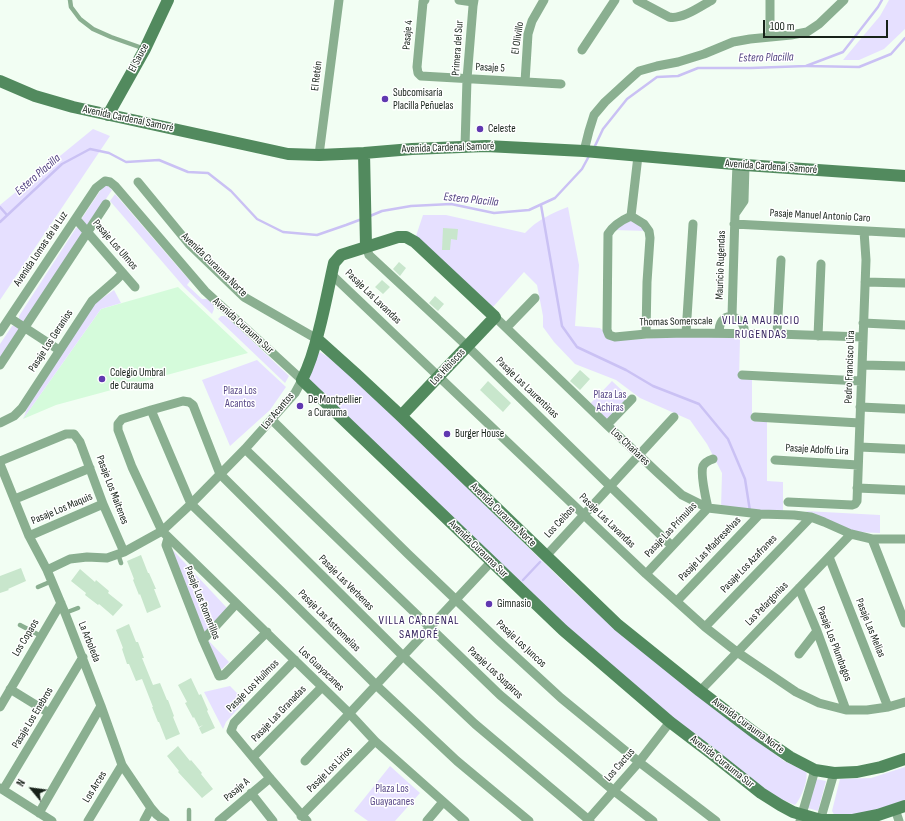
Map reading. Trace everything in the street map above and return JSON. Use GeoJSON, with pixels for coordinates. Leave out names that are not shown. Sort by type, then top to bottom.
{"type":"FeatureCollection","features":[{"type":"Feature","properties":{"kind":"street","name":"El Sauce"},"geometry":{"type":"LineString","coordinates":[[108,115],[144,49],[168,0]]}},
{"type":"Feature","properties":{"kind":"street","name":"El Retén"},"geometry":{"type":"LineString","coordinates":[[319,155],[338,0]]}},
{"type":"Feature","properties":{"kind":"street","name":"Pasaje 4"},"geometry":{"type":"LineString","coordinates":[[418,73],[417,67],[423,2],[425,0]]}},
{"type":"Feature","properties":{"kind":"street"},"geometry":{"type":"LineString","coordinates":[[459,0],[474,1]]}},
{"type":"Feature","properties":{"kind":"street","name":"El Olivillo"},"geometry":{"type":"LineString","coordinates":[[526,82],[528,34],[532,21],[544,0]]}},
{"type":"Feature","properties":{"kind":"street"},"geometry":{"type":"LineString","coordinates":[[582,50],[615,0]]}},
{"type":"Feature","properties":{"kind":"street"},"geometry":{"type":"LineString","coordinates":[[637,0],[669,17],[677,17],[712,0]]}},
{"type":"Feature","properties":{"kind":"street"},"geometry":{"type":"LineString","coordinates":[[770,0],[770,37]]}},
{"type":"Feature","properties":{"kind":"street"},"geometry":{"type":"LineString","coordinates":[[584,151],[594,115],[605,102],[640,71],[704,54],[733,42],[807,32],[819,24],[844,0]]}},
{"type":"Feature","properties":{"kind":"street","name":"Primera del Sur"},"geometry":{"type":"LineString","coordinates":[[465,146],[467,78],[474,1]]}},
{"type":"Feature","properties":{"kind":"street","name":"Pasaje 5"},"geometry":{"type":"LineString","coordinates":[[418,73],[422,76],[561,84]]}},
{"type":"Feature","properties":{"kind":"street","name":"Avenida Cardenal Samoré"},"geometry":{"type":"LineString","coordinates":[[0,81],[35,96],[54,102],[288,154],[319,155],[364,153],[412,148],[494,146],[584,151],[741,165],[905,176]]}},
{"type":"Feature","properties":{"kind":"street"},"geometry":{"type":"LineString","coordinates":[[364,153],[366,246]]}},
{"type":"Feature","properties":{"kind":"street"},"geometry":{"type":"LineString","coordinates":[[638,156],[631,216],[644,224],[649,231],[650,238],[646,334]]}},
{"type":"Feature","properties":{"kind":"street","name":"Mauricio Rugendas"},"geometry":{"type":"LineString","coordinates":[[732,316],[735,214],[744,201],[741,165]]}},
{"type":"Feature","properties":{"kind":"street","name":"Avenida Lomas de la Luz"},"geometry":{"type":"LineString","coordinates":[[0,332],[96,188],[105,181]]}},
{"type":"Feature","properties":{"kind":"street","name":"Avenida Curauma Sur"},"geometry":{"type":"LineString","coordinates":[[105,181],[110,182],[115,186],[205,291],[302,380],[563,630],[670,722],[764,795],[801,818],[820,820],[853,820],[900,812]]}},
{"type":"Feature","properties":{"kind":"street","name":"Avenida Curauma Norte"},"geometry":{"type":"LineString","coordinates":[[138,182],[189,244],[244,297],[317,339],[401,416],[618,625],[755,733],[790,757],[815,770],[834,773],[857,772],[881,767],[905,759]]}},
{"type":"Feature","properties":{"kind":"street"},"geometry":{"type":"LineString","coordinates":[[0,365],[106,204]]}},
{"type":"Feature","properties":{"kind":"street","name":"Thomas Somerscale"},"geometry":{"type":"LineString","coordinates":[[631,216],[620,221],[608,234],[607,330],[609,335],[719,333],[863,337]]}},
{"type":"Feature","properties":{"kind":"street","name":"Pasaje Los Ulmos"},"geometry":{"type":"LineString","coordinates":[[76,219],[135,287]]}},
{"type":"Feature","properties":{"kind":"street"},"geometry":{"type":"LineString","coordinates":[[686,333],[693,224]]}},
{"type":"Feature","properties":{"kind":"street","name":"Pasaje Manuel Antonio Caro"},"geometry":{"type":"LineString","coordinates":[[734,224],[905,233]]}},
{"type":"Feature","properties":{"kind":"street","name":"Pedro Francisco Lira"},"geometry":{"type":"LineString","coordinates":[[788,502],[852,505],[857,501],[866,260],[864,231]]}},
{"type":"Feature","properties":{"kind":"street","name":"Los Chañares"},"geometry":{"type":"LineString","coordinates":[[366,246],[398,237],[406,237],[415,242],[682,495],[708,508],[760,514],[810,517],[851,534],[872,539],[905,539]]}},
{"type":"Feature","properties":{"kind":"street","name":"Los Acantos"},"geometry":{"type":"LineString","coordinates":[[47,570],[70,559],[87,557],[108,558],[165,535],[191,504],[245,449],[295,393],[307,371],[317,339],[334,263],[341,255],[366,246]]}},
{"type":"Feature","properties":{"kind":"street","name":"Pasaje Las Laurentinas"},"geometry":{"type":"LineString","coordinates":[[366,246],[368,254],[467,346],[672,546]]}},
{"type":"Feature","properties":{"kind":"street"},"geometry":{"type":"LineString","coordinates":[[778,334],[781,260]]}},
{"type":"Feature","properties":{"kind":"street"},"geometry":{"type":"LineString","coordinates":[[818,336],[821,264]]}},
{"type":"Feature","properties":{"kind":"street","name":"Pasaje Los Geranios"},"geometry":{"type":"LineString","coordinates":[[0,423],[14,416],[22,408],[92,301],[123,273]]}},
{"type":"Feature","properties":{"kind":"street","name":"Pasaje Las Lavandas"},"geometry":{"type":"LineString","coordinates":[[332,275],[646,574],[737,652],[796,692],[819,703],[846,710],[867,710],[888,707],[905,702]]}},
{"type":"Feature","properties":{"kind":"street"},"geometry":{"type":"LineString","coordinates":[[865,282],[905,283]]}},
{"type":"Feature","properties":{"kind":"street"},"geometry":{"type":"LineString","coordinates":[[507,328],[535,298]]}},
{"type":"Feature","properties":{"kind":"street"},"geometry":{"type":"LineString","coordinates":[[719,333],[722,320],[732,316],[741,322],[744,328],[744,334]]}},
{"type":"Feature","properties":{"kind":"street","name":"Los Hibiscos"},"geometry":{"type":"LineString","coordinates":[[401,416],[495,317]]}},
{"type":"Feature","properties":{"kind":"street"},"geometry":{"type":"LineString","coordinates":[[10,318],[59,350]]}},
{"type":"Feature","properties":{"kind":"street"},"geometry":{"type":"LineString","coordinates":[[863,323],[905,325]]}},
{"type":"Feature","properties":{"kind":"street"},"geometry":{"type":"LineString","coordinates":[[862,365],[905,366]]}},
{"type":"Feature","properties":{"kind":"street"},"geometry":{"type":"LineString","coordinates":[[742,375],[861,381]]}},
{"type":"Feature","properties":{"kind":"street"},"geometry":{"type":"LineString","coordinates":[[607,425],[632,399]]}},
{"type":"Feature","properties":{"kind":"street","name":"Pasaje Las Verbenas"},"geometry":{"type":"LineString","coordinates":[[151,410],[183,401],[189,402],[193,405],[220,474],[403,656],[475,724],[588,821]]}},
{"type":"Feature","properties":{"kind":"street"},"geometry":{"type":"LineString","coordinates":[[860,407],[905,409]]}},
{"type":"Feature","properties":{"kind":"street","name":"Pasaje Los Romerillos"},"geometry":{"type":"LineString","coordinates":[[151,410],[122,419],[118,424],[118,430],[130,461],[165,535],[166,545],[203,640],[219,676],[224,676],[266,632]]}},
{"type":"Feature","properties":{"kind":"street","name":"Pasaje Las Astromelias"},"geometry":{"type":"LineString","coordinates":[[151,410],[191,504],[376,685],[457,761],[529,821]]}},
{"type":"Feature","properties":{"kind":"street"},"geometry":{"type":"LineString","coordinates":[[755,417],[860,423]]}},
{"type":"Feature","properties":{"kind":"street","name":"Los Ceibos"},"geometry":{"type":"LineString","coordinates":[[546,556],[674,418]]}},
{"type":"Feature","properties":{"kind":"street","name":"Pasaje Los Juncos"},"geometry":{"type":"LineString","coordinates":[[272,420],[408,554],[561,698],[639,762],[716,821]]}},
{"type":"Feature","properties":{"kind":"street","name":"Pasaje Los Maitenes"},"geometry":{"type":"LineString","coordinates":[[0,463],[66,434],[74,434],[80,442],[121,553]]}},
{"type":"Feature","properties":{"kind":"street"},"geometry":{"type":"LineString","coordinates":[[859,447],[905,449]]}},
{"type":"Feature","properties":{"kind":"street","name":"Pasaje Los Suspiros"},"geometry":{"type":"LineString","coordinates":[[245,449],[500,695],[653,821]]}},
{"type":"Feature","properties":{"kind":"street","name":"Pasaje Las Prímulas"},"geometry":{"type":"LineString","coordinates":[[646,574],[708,508],[702,473],[703,466],[709,460],[714,459]]}},
{"type":"Feature","properties":{"kind":"street","name":"Pasaje Adolfo Lira"},"geometry":{"type":"LineString","coordinates":[[775,460],[858,465]]}},
{"type":"Feature","properties":{"kind":"street","name":"La Arboleda"},"geometry":{"type":"LineString","coordinates":[[0,463],[29,536],[47,570],[83,657],[122,765],[157,816],[165,821]]}},
{"type":"Feature","properties":{"kind":"street"},"geometry":{"type":"LineString","coordinates":[[15,499],[90,468]]}},
{"type":"Feature","properties":{"kind":"street"},"geometry":{"type":"LineString","coordinates":[[857,488],[905,490]]}},
{"type":"Feature","properties":{"kind":"street","name":"Pasaje Los Maquis"},"geometry":{"type":"LineString","coordinates":[[29,536],[103,504]]}},
{"type":"Feature","properties":{"kind":"street","name":"Pasaje Las Madreselvas"},"geometry":{"type":"LineString","coordinates":[[677,601],[760,514]]}},
{"type":"Feature","properties":{"kind":"street","name":"Pasaje Los Azafranes"},"geometry":{"type":"LineString","coordinates":[[705,626],[810,517]]}},
{"type":"Feature","properties":{"kind":"street","name":"Las Pelargonias"},"geometry":{"type":"LineString","coordinates":[[700,691],[851,534]]}},
{"type":"Feature","properties":{"kind":"street","name":"Los Guayacanes"},"geometry":{"type":"LineString","coordinates":[[165,535],[350,713],[375,741],[465,821]]}},
{"type":"Feature","properties":{"kind":"street"},"geometry":{"type":"LineString","coordinates":[[872,539],[905,623]]}},
{"type":"Feature","properties":{"kind":"street","name":"Pasaje Las Melias"},"geometry":{"type":"LineString","coordinates":[[829,557],[888,707]]}},
{"type":"Feature","properties":{"kind":"street"},"geometry":{"type":"LineString","coordinates":[[305,761],[491,562]]}},
{"type":"Feature","properties":{"kind":"street","name":"Pasaje Los Plumbagos"},"geometry":{"type":"LineString","coordinates":[[799,588],[817,631],[846,710]]}},
{"type":"Feature","properties":{"kind":"street","name":"Los Copaos"},"geometry":{"type":"LineString","coordinates":[[0,706],[61,603]]}},
{"type":"Feature","properties":{"kind":"street"},"geometry":{"type":"LineString","coordinates":[[203,640],[236,604]]}},
{"type":"Feature","properties":{"kind":"street"},"geometry":{"type":"LineString","coordinates":[[799,654],[817,631]]}},
{"type":"Feature","properties":{"kind":"street","name":"Pasaje Los Enebros"},"geometry":{"type":"LineString","coordinates":[[2,789],[83,657]]}},
{"type":"Feature","properties":{"kind":"street","name":"Pasaje Los Huilmos"},"geometry":{"type":"LineString","coordinates":[[253,757],[231,730],[234,723],[295,660]]}},
{"type":"Feature","properties":{"kind":"street","name":"Pasaje Las Granadas"},"geometry":{"type":"LineString","coordinates":[[253,757],[322,687]]}},
{"type":"Feature","properties":{"kind":"street"},"geometry":{"type":"LineString","coordinates":[[10,689],[49,713]]}},
{"type":"Feature","properties":{"kind":"street"},"geometry":{"type":"LineString","coordinates":[[39,813],[101,706]]}},
{"type":"Feature","properties":{"kind":"street","name":"Los Cactus"},"geometry":{"type":"LineString","coordinates":[[588,821],[639,762],[670,722]]}},
{"type":"Feature","properties":{"kind":"street","name":"Pasaje Los Lirios"},"geometry":{"type":"LineString","coordinates":[[304,818],[375,741]]}},
{"type":"Feature","properties":{"kind":"street"},"geometry":{"type":"LineString","coordinates":[[253,757],[304,818]]}},
{"type":"Feature","properties":{"kind":"street","name":"Los Arces"},"geometry":{"type":"LineString","coordinates":[[88,821],[122,765]]}},
{"type":"Feature","properties":{"kind":"street"},"geometry":{"type":"LineString","coordinates":[[801,818],[815,770]]}},
{"type":"Feature","properties":{"kind":"street"},"geometry":{"type":"LineString","coordinates":[[820,820],[834,773]]}},
{"type":"Feature","properties":{"kind":"street","name":"Pasaje A"},"geometry":{"type":"LineString","coordinates":[[219,821],[270,778]]}},
{"type":"Feature","properties":{"kind":"street"},"geometry":{"type":"LineString","coordinates":[[2,789],[52,821]]}},
{"type":"Feature","properties":{"kind":"street"},"geometry":{"type":"LineString","coordinates":[[251,794],[273,821]]}},
{"type":"Feature","properties":{"kind":"street"},"geometry":{"type":"LineString","coordinates":[[427,821],[443,802]]}},
{"type":"Feature","properties":{"kind":"street"},"geometry":{"type":"LineString","coordinates":[[144,821],[151,808]]}},
{"type":"Feature","properties":{"kind":"lane"},"geometry":{"type":"LineString","coordinates":[[70,0],[70,7],[80,19],[93,29],[144,49]]}},
{"type":"Feature","properties":{"kind":"lane"},"geometry":{"type":"LineString","coordinates":[[121,553],[121,563]]}},
{"type":"Feature","properties":{"kind":"lane"},"geometry":{"type":"LineString","coordinates":[[38,587],[52,582]]}},
{"type":"Feature","properties":{"kind":"lane"},"geometry":{"type":"LineString","coordinates":[[65,613],[78,608]]}},
{"type":"Feature","properties":{"kind":"lane"},"geometry":{"type":"LineString","coordinates":[[20,625],[41,636]]}},
{"type":"Feature","properties":{"kind":"lane"},"geometry":{"type":"LineString","coordinates":[[189,810],[189,821]]}},
{"type":"Feature","properties":{"kind":"shaded area","name":"Colegio Umbral de Curauma"},"geometry":{"type":"Polygon","coordinates":[[[178,287],[248,353],[56,405],[23,419],[101,309],[178,287]]]}},
{"type":"Feature","properties":{"kind":"green space"},"geometry":{"type":"Polygon","coordinates":[[[889,0],[905,0],[905,29],[884,49],[859,60],[843,60],[880,16],[889,0]]]}},
{"type":"Feature","properties":{"kind":"green space"},"geometry":{"type":"Polygon","coordinates":[[[93,129],[110,136],[0,300],[0,205],[93,129]]]}},
{"type":"Feature","properties":{"kind":"green space"},"geometry":{"type":"Polygon","coordinates":[[[104,185],[107,185],[112,190],[87,227],[82,222],[82,218],[104,185]]]}},
{"type":"Feature","properties":{"kind":"green space"},"geometry":{"type":"Polygon","coordinates":[[[115,194],[190,281],[187,285],[202,299],[207,299],[213,304],[214,309],[212,314],[184,287],[110,201],[115,194]]]}},
{"type":"Feature","properties":{"kind":"green space"},"geometry":{"type":"Polygon","coordinates":[[[568,207],[579,265],[575,326],[600,328],[609,336],[624,340],[686,336],[740,338],[739,378],[752,379],[752,421],[767,422],[767,481],[783,482],[783,513],[721,508],[722,473],[707,444],[690,420],[640,398],[616,380],[575,364],[554,342],[543,327],[543,316],[537,285],[524,272],[493,307],[416,236],[423,215],[446,215],[525,233],[545,217],[568,207]]]}},
{"type":"Feature","properties":{"kind":"green space"},"geometry":{"type":"Polygon","coordinates":[[[630,219],[647,231],[614,230],[630,219]]]}},
{"type":"Feature","properties":{"kind":"green space"},"geometry":{"type":"Polygon","coordinates":[[[78,227],[83,233],[25,323],[19,319],[19,316],[78,227]]]}},
{"type":"Feature","properties":{"kind":"green space"},"geometry":{"type":"Polygon","coordinates":[[[114,290],[121,303],[101,309],[23,419],[31,399],[94,304],[114,290]]]}},
{"type":"Feature","properties":{"kind":"green space"},"geometry":{"type":"Polygon","coordinates":[[[221,316],[227,317],[289,376],[285,383],[218,319],[221,316]]]}},
{"type":"Feature","properties":{"kind":"green space"},"geometry":{"type":"Polygon","coordinates":[[[14,325],[21,329],[0,361],[0,344],[14,325]]]}},
{"type":"Feature","properties":{"kind":"green space"},"geometry":{"type":"Polygon","coordinates":[[[320,352],[368,391],[575,593],[731,721],[784,761],[806,771],[807,775],[804,789],[795,805],[767,791],[649,699],[559,621],[310,382],[309,379],[315,356],[320,352]]]}},
{"type":"Feature","properties":{"kind":"green space","name":"Plaza Los Acantos"},"geometry":{"type":"Polygon","coordinates":[[[257,360],[286,387],[270,410],[230,446],[202,380],[257,360]]]}},
{"type":"Feature","properties":{"kind":"green space","name":"Plaza Las Achiras"},"geometry":{"type":"Polygon","coordinates":[[[612,381],[630,398],[607,422],[589,405],[612,381]]]}},
{"type":"Feature","properties":{"kind":"green space"},"geometry":{"type":"Polygon","coordinates":[[[805,511],[880,515],[880,533],[854,532],[805,511]]]}},
{"type":"Feature","properties":{"kind":"green space"},"geometry":{"type":"Polygon","coordinates":[[[170,547],[227,608],[205,633],[170,547]]]}},
{"type":"Feature","properties":{"kind":"green space"},"geometry":{"type":"Polygon","coordinates":[[[208,640],[229,662],[222,669],[219,668],[208,640]]]}},
{"type":"Feature","properties":{"kind":"green space"},"geometry":{"type":"Polygon","coordinates":[[[230,686],[245,701],[226,722],[223,729],[204,692],[230,686]]]}},
{"type":"Feature","properties":{"kind":"green space","name":"Plaza Los Guayacanes"},"geometry":{"type":"Polygon","coordinates":[[[390,766],[420,793],[395,821],[368,821],[354,811],[390,766]]]}},
{"type":"Feature","properties":{"kind":"green space"},"geometry":{"type":"Polygon","coordinates":[[[905,767],[905,801],[881,810],[835,816],[832,811],[840,779],[871,778],[905,767]]]}},
{"type":"Feature","properties":{"kind":"green space"},"geometry":{"type":"Polygon","coordinates":[[[816,779],[826,781],[818,811],[808,808],[816,779]]]}},
{"type":"Feature","properties":{"kind":"building"},"geometry":{"type":"Polygon","coordinates":[[[443,228],[458,229],[457,240],[451,239],[450,250],[442,250],[443,228]]]}},
{"type":"Feature","properties":{"kind":"building"},"geometry":{"type":"Polygon","coordinates":[[[399,262],[406,268],[400,276],[393,269],[399,262]]]}},
{"type":"Feature","properties":{"kind":"building"},"geometry":{"type":"Polygon","coordinates":[[[382,280],[390,287],[383,294],[375,287],[382,280]]]}},
{"type":"Feature","properties":{"kind":"building"},"geometry":{"type":"Polygon","coordinates":[[[435,296],[444,304],[438,311],[429,303],[435,296]]]}},
{"type":"Feature","properties":{"kind":"building"},"geometry":{"type":"Polygon","coordinates":[[[580,370],[590,379],[580,390],[570,381],[580,370]]]}},
{"type":"Feature","properties":{"kind":"building"},"geometry":{"type":"Polygon","coordinates":[[[488,381],[511,403],[503,412],[480,390],[488,381]]]}},
{"type":"Feature","properties":{"kind":"building"},"geometry":{"type":"Polygon","coordinates":[[[141,555],[156,589],[154,589],[161,607],[147,613],[133,580],[134,579],[127,561],[141,555]]]}},
{"type":"Feature","properties":{"kind":"building"},"geometry":{"type":"Polygon","coordinates":[[[21,568],[26,581],[0,593],[0,576],[21,568]]]}},
{"type":"Feature","properties":{"kind":"building"},"geometry":{"type":"Polygon","coordinates":[[[80,569],[95,582],[96,580],[109,591],[108,593],[123,605],[113,616],[85,595],[86,593],[71,581],[80,569]]]}},
{"type":"Feature","properties":{"kind":"building"},"geometry":{"type":"Polygon","coordinates":[[[129,624],[136,642],[138,642],[144,658],[142,658],[153,685],[160,683],[168,700],[180,734],[166,740],[142,679],[136,681],[129,664],[127,664],[122,649],[123,648],[116,630],[129,624]]]}},
{"type":"Feature","properties":{"kind":"building"},"geometry":{"type":"Polygon","coordinates":[[[191,678],[199,695],[201,694],[215,728],[202,734],[199,728],[203,725],[199,727],[194,717],[193,718],[178,685],[191,678]]]}},
{"type":"Feature","properties":{"kind":"building"},"geometry":{"type":"Polygon","coordinates":[[[178,746],[202,773],[201,774],[213,789],[202,798],[178,772],[179,771],[167,756],[178,746]]]}},
{"type":"Feature","properties":{"kind":"waterway","name":"Estero Placilla"},"geometry":{"type":"LineString","coordinates":[[594,148],[603,129],[627,99],[657,77],[678,76],[698,68],[806,66],[843,52],[882,0]]}},
{"type":"Feature","properties":{"kind":"waterway"},"geometry":{"type":"LineString","coordinates":[[807,66],[859,67],[891,54],[905,38]]}},
{"type":"Feature","properties":{"kind":"waterway","name":"Estero Placilla"},"geometry":{"type":"LineString","coordinates":[[0,222],[62,164],[90,149],[109,153],[126,162],[159,160],[188,172],[208,173],[231,191],[257,219],[283,232],[317,235],[362,219]]}},
{"type":"Feature","properties":{"kind":"waterway","name":"Estero Placilla"},"geometry":{"type":"LineString","coordinates":[[370,216],[382,211],[411,206],[451,204],[494,213],[529,210],[555,198],[582,169],[589,156]]}},
{"type":"Feature","properties":{"kind":"waterway"},"geometry":{"type":"LineString","coordinates":[[541,205],[562,326],[577,347],[626,370],[653,386],[699,404],[728,439],[745,479],[750,511]]}},
{"type":"Feature","properties":{"kind":"waterway"},"geometry":{"type":"LineString","coordinates":[[0,207],[7,215]]}},
{"type":"Feature","properties":{"kind":"waterway"},"geometry":{"type":"LineString","coordinates":[[523,580],[540,562]]}},
{"type":"Feature","properties":{"kind":"place","name":"Subcomisaría Placilla Peñuelas"},"geometry":{"type":"Point","coordinates":[385,99]}},
{"type":"Feature","properties":{"kind":"place","name":"Celeste"},"geometry":{"type":"Point","coordinates":[480,129]}},
{"type":"Feature","properties":{"kind":"place","name":"Colegio Umbral de Curauma"},"geometry":{"type":"Point","coordinates":[102,379]}},
{"type":"Feature","properties":{"kind":"place","name":"De Montpellier a Curauma"},"geometry":{"type":"Point","coordinates":[300,406]}},
{"type":"Feature","properties":{"kind":"place","name":"Burger House"},"geometry":{"type":"Point","coordinates":[447,434]}},
{"type":"Feature","properties":{"kind":"place","name":"Gimnasio"},"geometry":{"type":"Point","coordinates":[489,604]}},
{"type":"Feature","properties":{"kind":"district","name":"VILLA MAURICIO RUGENDAS"},"geometry":{"type":"Point","coordinates":[761,328]}},
{"type":"Feature","properties":{"kind":"district","name":"VILLA CARDENAL SAMORÉ"},"geometry":{"type":"Point","coordinates":[419,628]}}]}
